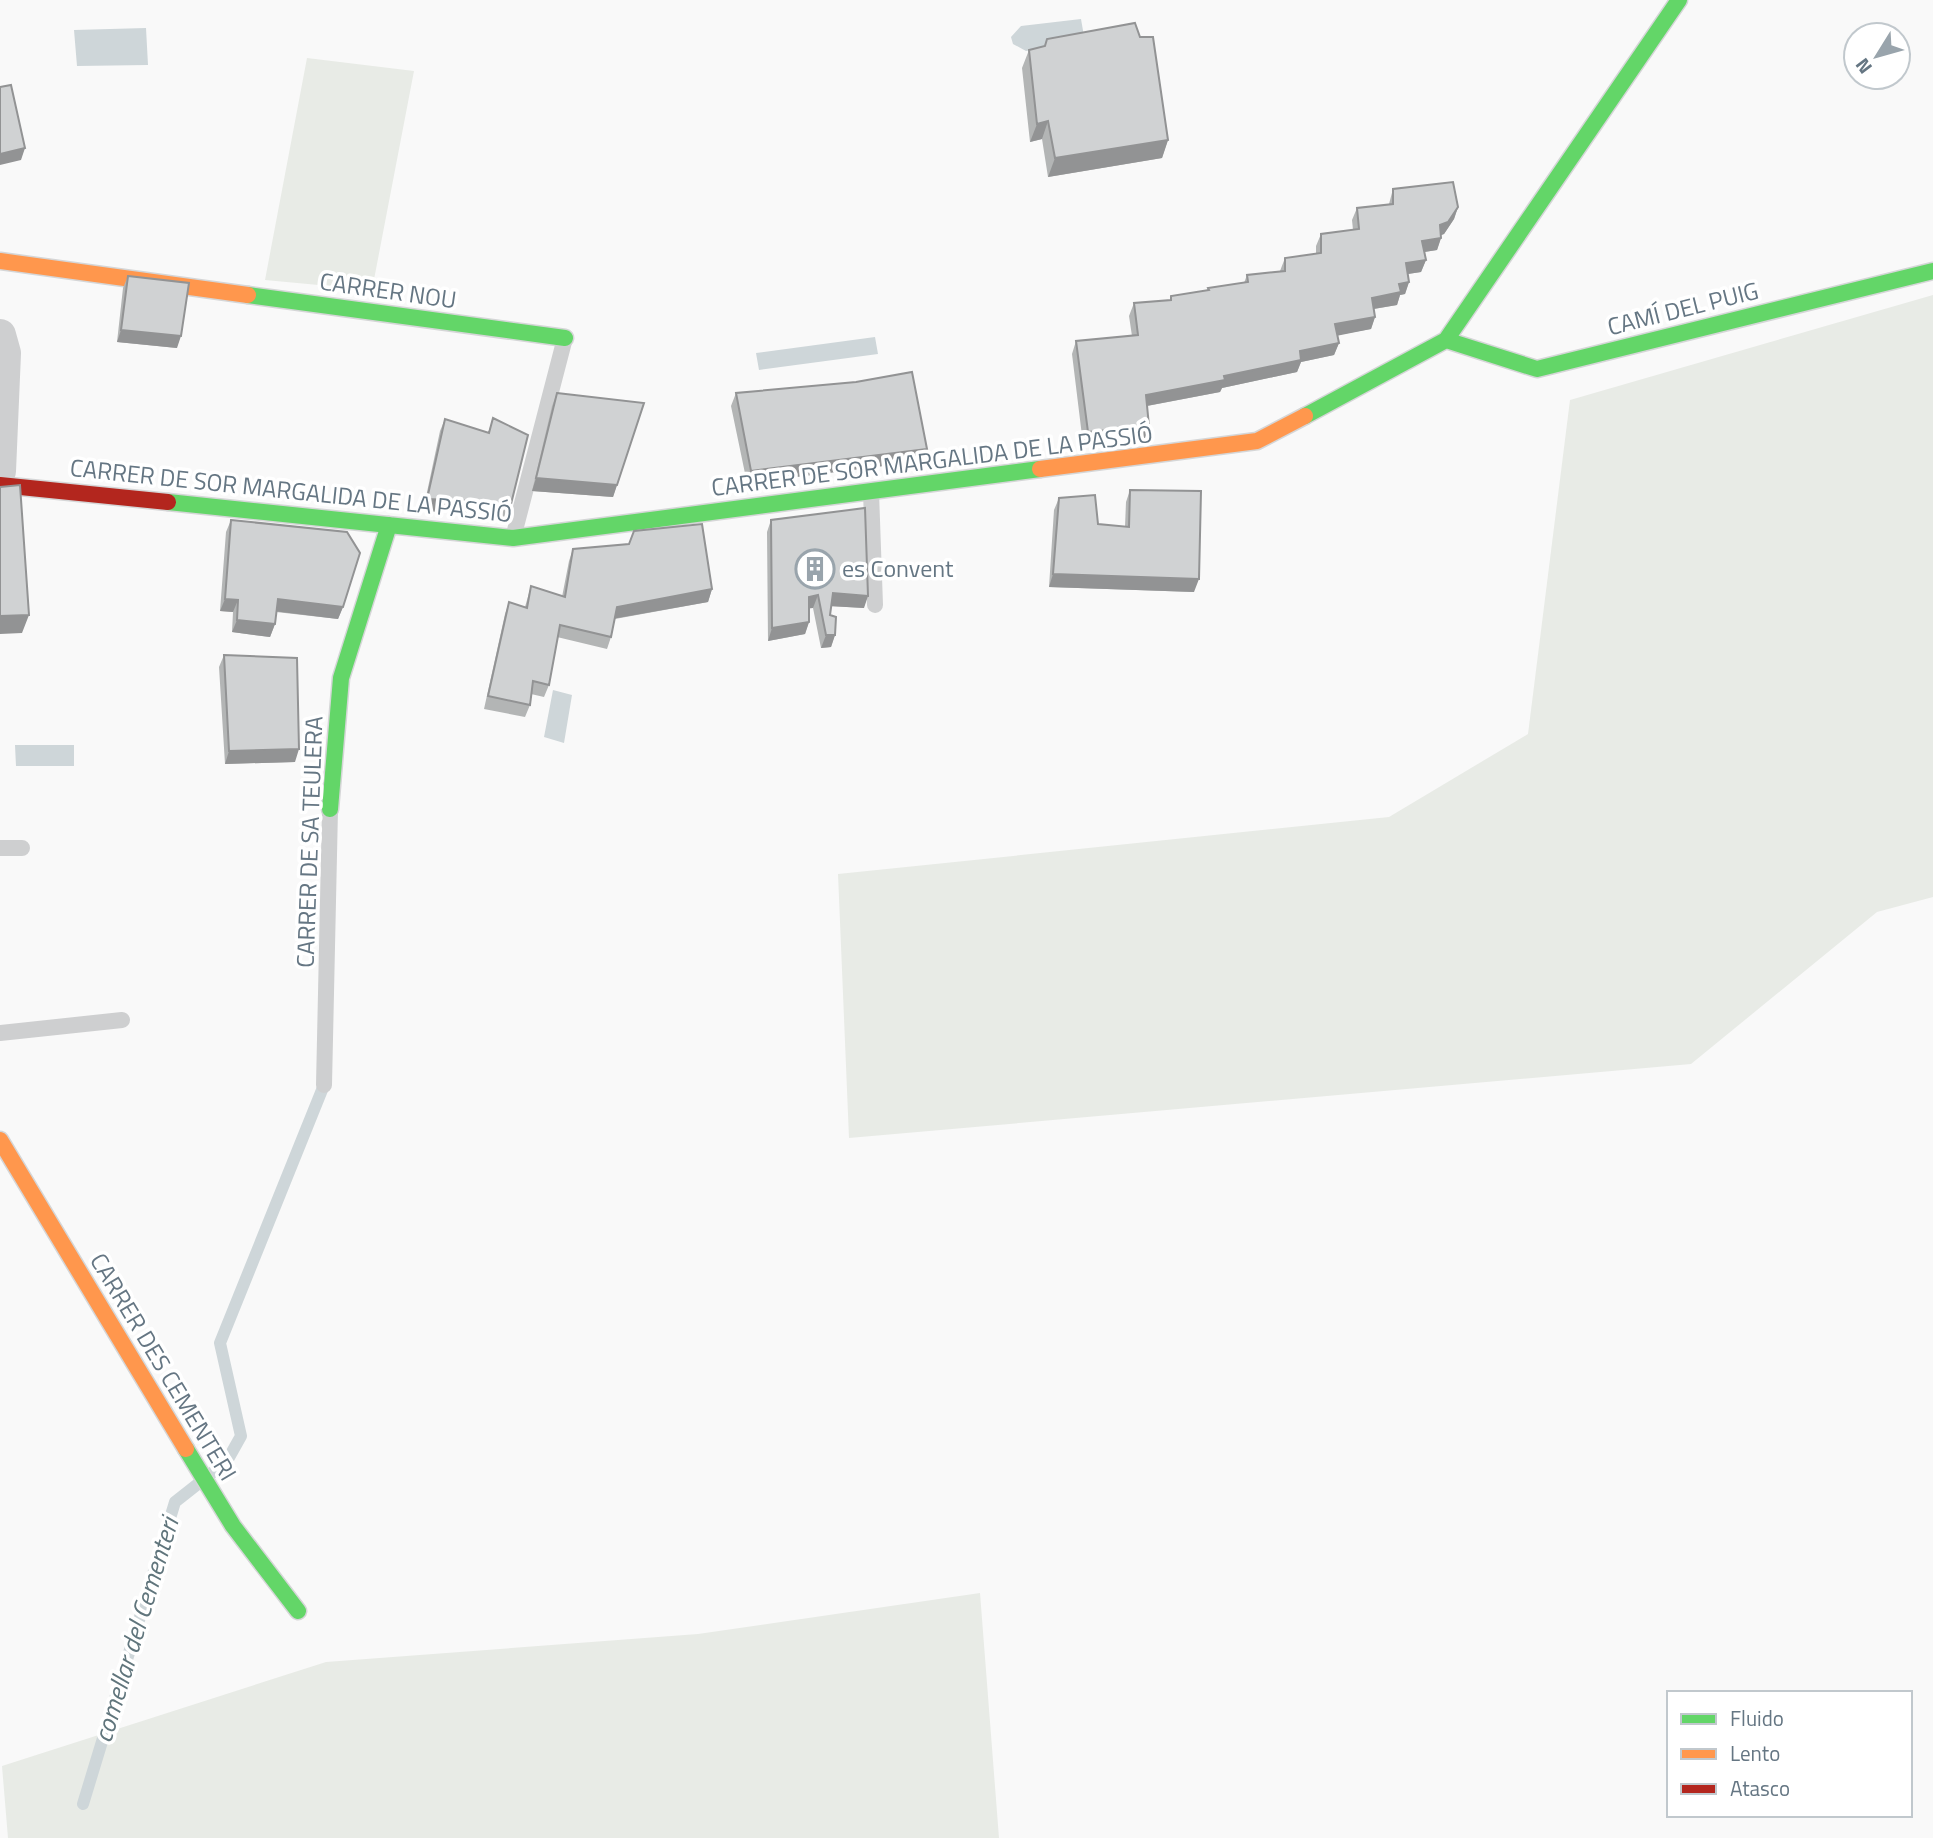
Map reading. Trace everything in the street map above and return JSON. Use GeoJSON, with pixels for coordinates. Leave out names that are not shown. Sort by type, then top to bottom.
{"type":"FeatureCollection","features":[{"type":"Feature","properties":{"kind":"street","name":"CARRER DE SOR MARGALIDA DE LA PASSIÓ"},"geometry":{"type":"LineString","coordinates":[[0,485],[513,538],[1257,441],[1446,340],[1676,4]]}},
{"type":"Feature","properties":{"kind":"street","name":"CARRER NOU"},"geometry":{"type":"LineString","coordinates":[[0,261],[565,338]]}},
{"type":"Feature","properties":{"kind":"street","name":"CAMÍ DEL PUIG"},"geometry":{"type":"LineString","coordinates":[[1446,340],[1537,369],[1933,271]]}},
{"type":"Feature","properties":{"kind":"street"},"geometry":{"type":"LineString","coordinates":[[0,334],[5,353],[0,471]]}},
{"type":"Feature","properties":{"kind":"street","name":"CARRER DE SA TEULERA"},"geometry":{"type":"LineString","coordinates":[[330,809],[341,678],[389,525]]}},
{"type":"Feature","properties":{"kind":"street","name":"CARRER DES CEMENTERI"},"geometry":{"type":"LineString","coordinates":[[0,1140],[219,1502],[298,1611]]}},
{"type":"Feature","properties":{"kind":"lane","name":"CARRER NOU"},"geometry":{"type":"LineString","coordinates":[[513,538],[565,338]]}},
{"type":"Feature","properties":{"kind":"lane"},"geometry":{"type":"LineString","coordinates":[[872,491],[875,605]]}},
{"type":"Feature","properties":{"kind":"lane","name":"CARRER DE SA TEULERA"},"geometry":{"type":"LineString","coordinates":[[324,1085],[330,809]]}},
{"type":"Feature","properties":{"kind":"lane"},"geometry":{"type":"LineString","coordinates":[[0,848],[22,848]]}},
{"type":"Feature","properties":{"kind":"lane"},"geometry":{"type":"LineString","coordinates":[[0,1033],[122,1020]]}},
{"type":"Feature","properties":{"kind":"shaded area"},"geometry":{"type":"Polygon","coordinates":[[[1081,19],[1085,42],[1026,51],[1013,44],[1011,37],[1021,26],[1081,19]]]}},
{"type":"Feature","properties":{"kind":"shaded area"},"geometry":{"type":"Polygon","coordinates":[[[146,28],[148,65],[77,66],[74,30],[146,28]]]}},
{"type":"Feature","properties":{"kind":"shaded area"},"geometry":{"type":"Polygon","coordinates":[[[307,58],[414,71],[372,290],[265,280],[307,58]]]}},
{"type":"Feature","properties":{"kind":"shaded area"},"geometry":{"type":"Polygon","coordinates":[[[1933,295],[1933,897],[1877,912],[1691,1064],[849,1138],[838,874],[1389,817],[1528,734],[1570,400],[1933,295]]]}},
{"type":"Feature","properties":{"kind":"shaded area"},"geometry":{"type":"Polygon","coordinates":[[[875,337],[878,354],[759,370],[756,353],[875,337]]]}},
{"type":"Feature","properties":{"kind":"shaded area"},"geometry":{"type":"Polygon","coordinates":[[[553,690],[572,695],[564,743],[544,737],[553,690]]]}},
{"type":"Feature","properties":{"kind":"shaded area"},"geometry":{"type":"Polygon","coordinates":[[[15,745],[74,745],[74,766],[16,766],[15,745]]]}},
{"type":"Feature","properties":{"kind":"shaded area"},"geometry":{"type":"Polygon","coordinates":[[[980,1593],[999,1838],[8,1838],[2,1766],[326,1662],[698,1634],[980,1593]]]}},
{"type":"Feature","properties":{"kind":"building"},"geometry":{"type":"Polygon","coordinates":[[[1135,23],[1140,37],[1153,37],[1168,140],[1055,158],[1048,121],[1037,124],[1029,50],[1045,46],[1047,39],[1135,23]]]}},
{"type":"Feature","properties":{"kind":"building"},"geometry":{"type":"Polygon","coordinates":[[[11,85],[25,148],[0,154],[0,87],[11,85]]]}},
{"type":"Feature","properties":{"kind":"building"},"geometry":{"type":"Polygon","coordinates":[[[1453,182],[1458,207],[1448,222],[1440,225],[1441,238],[1422,241],[1426,260],[1406,263],[1409,282],[1399,284],[1401,292],[1372,298],[1375,317],[1335,324],[1339,343],[1300,351],[1301,360],[1224,376],[1225,380],[1146,395],[1149,426],[1088,432],[1076,341],[1138,335],[1134,303],[1171,300],[1171,296],[1248,282],[1247,275],[1285,271],[1285,258],[1321,253],[1321,234],[1359,229],[1357,208],[1393,204],[1393,189],[1453,182]]]}},
{"type":"Feature","properties":{"kind":"building"},"geometry":{"type":"Polygon","coordinates":[[[128,276],[189,283],[181,336],[121,330],[128,276]]]}},
{"type":"Feature","properties":{"kind":"building"},"geometry":{"type":"Polygon","coordinates":[[[912,372],[927,449],[751,471],[736,393],[856,382],[912,372]]]}},
{"type":"Feature","properties":{"kind":"building"},"geometry":{"type":"Polygon","coordinates":[[[557,393],[644,403],[617,485],[536,478],[557,393]]]}},
{"type":"Feature","properties":{"kind":"building"},"geometry":{"type":"Polygon","coordinates":[[[493,418],[528,435],[510,508],[471,501],[427,499],[445,419],[489,433],[493,418]]]}},
{"type":"Feature","properties":{"kind":"building"},"geometry":{"type":"Polygon","coordinates":[[[20,485],[29,615],[0,616],[0,487],[20,485]]]}},
{"type":"Feature","properties":{"kind":"building"},"geometry":{"type":"Polygon","coordinates":[[[1130,490],[1201,491],[1199,579],[1053,574],[1059,498],[1095,495],[1098,524],[1129,527],[1130,490]]]}},
{"type":"Feature","properties":{"kind":"building","name":"es Convent"},"geometry":{"type":"Polygon","coordinates":[[[865,508],[868,596],[833,593],[830,615],[836,617],[835,635],[826,635],[818,595],[809,597],[809,622],[772,628],[771,520],[865,508]]]}},
{"type":"Feature","properties":{"kind":"building"},"geometry":{"type":"Polygon","coordinates":[[[231,520],[347,532],[360,553],[343,607],[278,599],[275,624],[237,620],[238,600],[225,599],[231,520]]]}},
{"type":"Feature","properties":{"kind":"building"},"geometry":{"type":"Polygon","coordinates":[[[702,524],[712,589],[617,607],[611,637],[560,625],[549,685],[533,681],[530,705],[488,696],[509,602],[527,608],[531,586],[565,597],[573,549],[629,544],[634,531],[702,524]]]}},
{"type":"Feature","properties":{"kind":"building"},"geometry":{"type":"Polygon","coordinates":[[[224,655],[297,658],[299,749],[229,751],[224,655]]]}},
{"type":"Feature","properties":{"kind":"waterway","name":"comellar del Cementeri"},"geometry":{"type":"LineString","coordinates":[[83,1804],[175,1502],[227,1461],[241,1436],[220,1343],[324,1085]]}},
{"type":"Feature","properties":{"kind":"traffic: fast"},"geometry":{"type":"LineString","coordinates":[[1305,416],[1446,340],[1679,0]]}},
{"type":"Feature","properties":{"kind":"traffic: fast"},"geometry":{"type":"LineString","coordinates":[[1446,340],[1537,369],[1933,271]]}},
{"type":"Feature","properties":{"kind":"traffic: fast"},"geometry":{"type":"LineString","coordinates":[[248,295],[565,338]]}},
{"type":"Feature","properties":{"kind":"traffic: fast"},"geometry":{"type":"LineString","coordinates":[[168,502],[513,538],[1040,469]]}},
{"type":"Feature","properties":{"kind":"traffic: fast"},"geometry":{"type":"LineString","coordinates":[[330,809],[341,678],[389,525]]}},
{"type":"Feature","properties":{"kind":"traffic: fast"},"geometry":{"type":"LineString","coordinates":[[186,1449],[233,1526],[298,1611]]}},
{"type":"Feature","properties":{"kind":"traffic: slow"},"geometry":{"type":"LineString","coordinates":[[0,261],[248,295]]}},
{"type":"Feature","properties":{"kind":"traffic: slow"},"geometry":{"type":"LineString","coordinates":[[1040,469],[1257,441],[1305,416]]}},
{"type":"Feature","properties":{"kind":"traffic: slow"},"geometry":{"type":"LineString","coordinates":[[0,1140],[186,1449]]}},
{"type":"Feature","properties":{"kind":"traffic: jam"},"geometry":{"type":"LineString","coordinates":[[0,485],[168,502]]}},
{"type":"Feature","properties":{"kind":"place","name":"es Convent"},"geometry":{"type":"Point","coordinates":[815,569]}}]}
